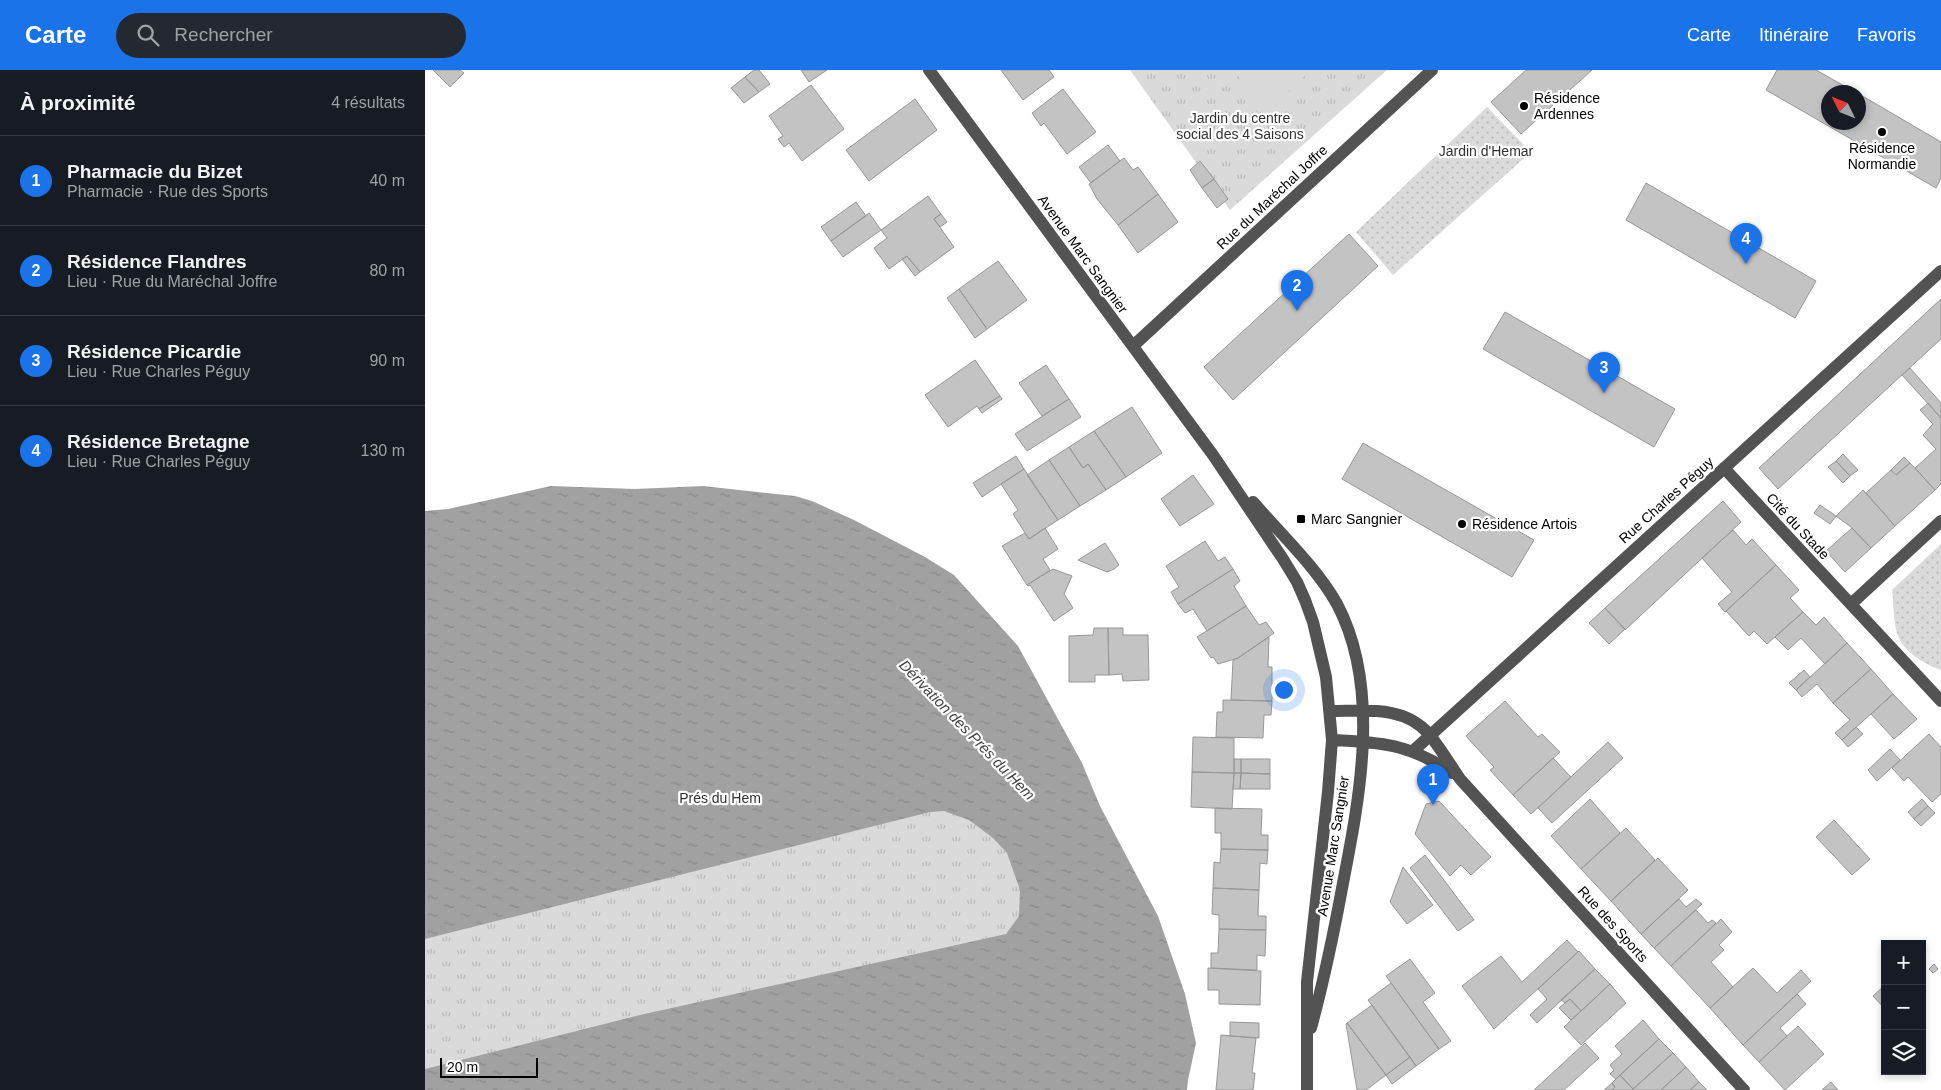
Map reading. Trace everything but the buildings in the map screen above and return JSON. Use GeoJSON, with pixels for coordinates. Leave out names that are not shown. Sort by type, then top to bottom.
{"type":"FeatureCollection","features":[{"type":"Feature","properties":{"kind":"street","name":"Avenue Marc Sangnier"},"geometry":{"type":"LineString","coordinates":[[929,70],[1213,455],[1283,559],[1300,588],[1313,622],[1326,677],[1331,711],[1331,740],[1328,792],[1307,982],[1307,1090]]}},
{"type":"Feature","properties":{"kind":"street","name":"Rue du Maréchal Joffre"},"geometry":{"type":"LineString","coordinates":[[1133,346],[1432,70]]}},
{"type":"Feature","properties":{"kind":"street","name":"Rue Charles Péguy"},"geometry":{"type":"LineString","coordinates":[[1413,751],[1941,271]]}},
{"type":"Feature","properties":{"kind":"street","name":"Avenue Marc Sangnier"},"geometry":{"type":"LineString","coordinates":[[1213,455],[1313,570],[1337,605],[1353,645],[1358,671],[1363,711],[1363,741],[1358,799],[1332,942],[1306,1047]]}},
{"type":"Feature","properties":{"kind":"street","name":"Cité du Stade"},"geometry":{"type":"LineString","coordinates":[[1724,468],[1941,701]]}},
{"type":"Feature","properties":{"kind":"street"},"geometry":{"type":"LineString","coordinates":[[1851,604],[1941,521]]}},
{"type":"Feature","properties":{"kind":"street","name":"Rue des Sports"},"geometry":{"type":"LineString","coordinates":[[1331,711],[1392,712],[1407,716],[1419,724],[1430,735],[1460,779],[1744,1090]]}},
{"type":"Feature","properties":{"kind":"street","name":"Rue des Sports"},"geometry":{"type":"LineString","coordinates":[[1331,740],[1363,741],[1402,747],[1437,762],[1460,779]]}},
{"type":"Feature","properties":{"kind":"green space","name":"Jardin du centre social des 4 Saisons"},"geometry":{"type":"Polygon","coordinates":[[[1130,70],[1387,70],[1230,210],[1130,70]]]}},
{"type":"Feature","properties":{"kind":"green space"},"geometry":{"type":"Polygon","coordinates":[[[1232,70],[1311,70],[1269,109],[1232,70]]]}},
{"type":"Feature","properties":{"kind":"green space","name":"Jardin d'Hemar"},"geometry":{"type":"Polygon","coordinates":[[[1487,107],[1531,152],[1393,275],[1356,232],[1487,107]]]}},
{"type":"Feature","properties":{"kind":"green space"},"geometry":{"type":"Polygon","coordinates":[[[425,521],[1146,907],[425,1090],[425,521]]]}},
{"type":"Feature","properties":{"kind":"green space"},"geometry":{"type":"Polygon","coordinates":[[[1941,544],[1941,670],[1915,656],[1900,640],[1895,623],[1892,590],[1941,544]]]}},
{"type":"Feature","properties":{"kind":"water","name":"Prés du Hem"},"geometry":{"type":"Polygon","coordinates":[[[551,486],[635,489],[703,486],[795,496],[812,501],[854,520],[925,557],[954,575],[1018,646],[1082,763],[1100,806],[1158,916],[1185,994],[1196,1043],[1187,1090],[425,1090],[425,1069],[640,1015],[1006,934],[1019,916],[1020,890],[1007,853],[993,838],[969,820],[944,811],[930,812],[425,939],[425,511],[448,509],[551,486]]]}},
{"type":"Feature","properties":{"kind":"place","name":"Résidence Ardennes"},"geometry":{"type":"Point","coordinates":[1524,106]}},
{"type":"Feature","properties":{"kind":"place","name":"Résidence Normandie"},"geometry":{"type":"Point","coordinates":[1882,132]}},
{"type":"Feature","properties":{"kind":"place","name":"Résidence Bretagne"},"geometry":{"type":"Point","coordinates":[1746,264]}},
{"type":"Feature","properties":{"kind":"place","name":"Résidence Flandres"},"geometry":{"type":"Point","coordinates":[1297,311]}},
{"type":"Feature","properties":{"kind":"place","name":"Résidence Picardie"},"geometry":{"type":"Point","coordinates":[1604,393]}},
{"type":"Feature","properties":{"kind":"place","name":"Marc Sangnier"},"geometry":{"type":"Point","coordinates":[1301,519]}},
{"type":"Feature","properties":{"kind":"place","name":"Résidence Artois"},"geometry":{"type":"Point","coordinates":[1462,524]}},
{"type":"Feature","properties":{"kind":"place","name":"Pharmacie du Bizet"},"geometry":{"type":"Point","coordinates":[1433,805]}},
{"type":"Feature","properties":{"kind":"water label","name":"Dérivation des Prés du Hem"},"geometry":{"type":"Point","coordinates":[967,730]}}]}
